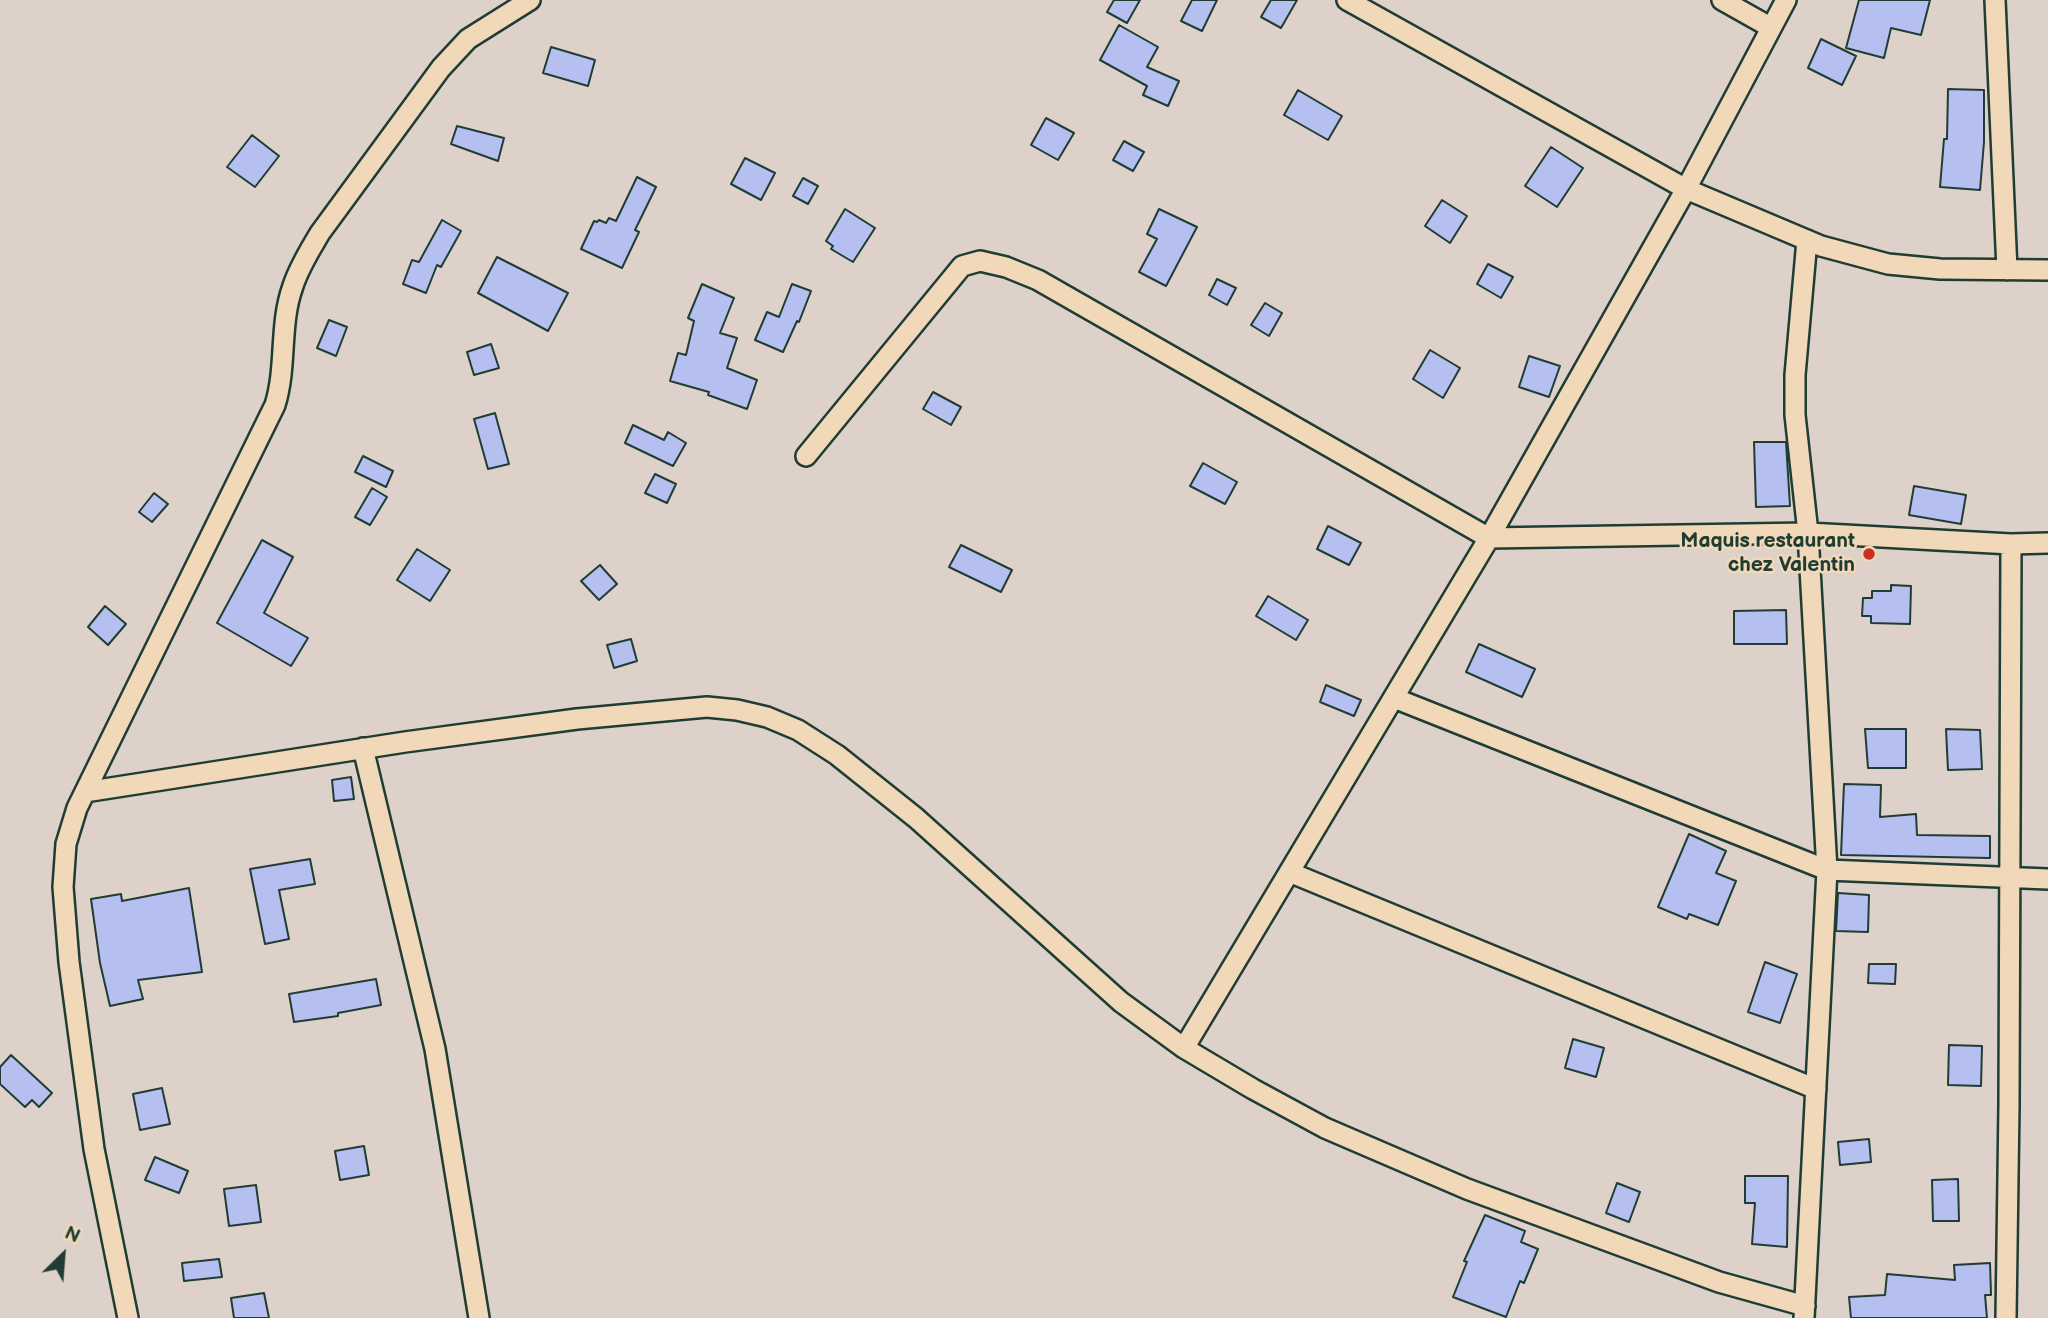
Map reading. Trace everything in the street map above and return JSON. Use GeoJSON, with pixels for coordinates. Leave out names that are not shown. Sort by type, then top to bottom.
{"type":"FeatureCollection","features":[{"type":"Feature","properties":{"kind":"street"},"geometry":{"type":"LineString","coordinates":[[128,1318],[94,1149],[69,962],[63,887],[66,844],[76,808],[275,405],[281,386],[287,311],[292,287],[303,262],[320,233],[441,68],[468,39],[530,0]]}},
{"type":"Feature","properties":{"kind":"street"},"geometry":{"type":"LineString","coordinates":[[1347,0],[1686,189],[1807,240],[1888,264],[1940,269],[2048,270]]}},
{"type":"Feature","properties":{"kind":"street"},"geometry":{"type":"LineString","coordinates":[[1723,0],[1770,27]]}},
{"type":"Feature","properties":{"kind":"street"},"geometry":{"type":"LineString","coordinates":[[1184,1048],[1489,538],[1686,189],[1786,0]]}},
{"type":"Feature","properties":{"kind":"street"},"geometry":{"type":"LineString","coordinates":[[1995,0],[2007,270]]}},
{"type":"Feature","properties":{"kind":"street"},"geometry":{"type":"LineString","coordinates":[[85,792],[363,748],[577,719],[707,707],[767,717],[798,730],[837,755],[916,818],[1121,1002],[1184,1048],[1325,1128],[1467,1189],[1804,1312],[1827,870],[1808,533],[1794,415],[1807,240]]}},
{"type":"Feature","properties":{"kind":"street"},"geometry":{"type":"LineString","coordinates":[[806,456],[962,266],[980,261],[1006,267],[1038,280],[1489,538],[1808,533],[2011,544],[2048,543]]}},
{"type":"Feature","properties":{"kind":"street"},"geometry":{"type":"LineString","coordinates":[[2006,1318],[2011,544]]}},
{"type":"Feature","properties":{"kind":"street"},"geometry":{"type":"LineString","coordinates":[[1394,698],[1827,870],[2048,879]]}},
{"type":"Feature","properties":{"kind":"street"},"geometry":{"type":"LineString","coordinates":[[363,748],[435,1049],[479,1318]]}},
{"type":"Feature","properties":{"kind":"street"},"geometry":{"type":"LineString","coordinates":[[1289,872],[1816,1089]]}},
{"type":"Feature","properties":{"kind":"building"},"geometry":{"type":"Polygon","coordinates":[[[1114,0],[1140,0],[1127,23],[1107,12],[1114,0]]]}},
{"type":"Feature","properties":{"kind":"building"},"geometry":{"type":"Polygon","coordinates":[[[1192,0],[1217,0],[1202,31],[1181,21],[1192,0]]]}},
{"type":"Feature","properties":{"kind":"building"},"geometry":{"type":"Polygon","coordinates":[[[1271,0],[1297,0],[1281,28],[1261,17],[1271,0]]]}},
{"type":"Feature","properties":{"kind":"building"},"geometry":{"type":"Polygon","coordinates":[[[1859,0],[1930,0],[1921,35],[1891,28],[1884,58],[1846,48],[1859,0]]]}},
{"type":"Feature","properties":{"kind":"building"},"geometry":{"type":"Polygon","coordinates":[[[1119,25],[1158,47],[1147,67],[1179,81],[1168,106],[1143,95],[1147,86],[1100,60],[1119,25]]]}},
{"type":"Feature","properties":{"kind":"building"},"geometry":{"type":"Polygon","coordinates":[[[1821,39],[1856,56],[1842,85],[1808,68],[1821,39]]]}},
{"type":"Feature","properties":{"kind":"building"},"geometry":{"type":"Polygon","coordinates":[[[551,47],[595,60],[588,86],[543,73],[551,47]]]}},
{"type":"Feature","properties":{"kind":"building"},"geometry":{"type":"Polygon","coordinates":[[[1948,89],[1984,90],[1980,190],[1940,187],[1944,139],[1947,139],[1948,89]]]}},
{"type":"Feature","properties":{"kind":"building"},"geometry":{"type":"Polygon","coordinates":[[[1298,90],[1342,116],[1328,140],[1284,115],[1298,90]]]}},
{"type":"Feature","properties":{"kind":"building"},"geometry":{"type":"Polygon","coordinates":[[[1046,118],[1074,133],[1058,160],[1031,145],[1046,118]]]}},
{"type":"Feature","properties":{"kind":"building"},"geometry":{"type":"Polygon","coordinates":[[[457,126],[504,138],[498,161],[451,144],[457,126]]]}},
{"type":"Feature","properties":{"kind":"building"},"geometry":{"type":"Polygon","coordinates":[[[252,135],[279,156],[255,187],[227,167],[252,135]]]}},
{"type":"Feature","properties":{"kind":"building"},"geometry":{"type":"Polygon","coordinates":[[[1124,141],[1144,152],[1133,171],[1113,160],[1124,141]]]}},
{"type":"Feature","properties":{"kind":"building"},"geometry":{"type":"Polygon","coordinates":[[[1551,147],[1583,168],[1557,207],[1525,186],[1551,147]]]}},
{"type":"Feature","properties":{"kind":"building"},"geometry":{"type":"Polygon","coordinates":[[[745,158],[775,173],[761,200],[731,184],[745,158]]]}},
{"type":"Feature","properties":{"kind":"building"},"geometry":{"type":"Polygon","coordinates":[[[637,177],[656,187],[635,230],[639,232],[622,268],[581,249],[594,221],[606,223],[609,218],[616,221],[637,177]]]}},
{"type":"Feature","properties":{"kind":"building"},"geometry":{"type":"Polygon","coordinates":[[[803,178],[818,186],[808,204],[793,196],[803,178]]]}},
{"type":"Feature","properties":{"kind":"building"},"geometry":{"type":"Polygon","coordinates":[[[1442,200],[1467,216],[1450,243],[1425,226],[1442,200]]]}},
{"type":"Feature","properties":{"kind":"building"},"geometry":{"type":"Polygon","coordinates":[[[845,209],[875,228],[853,262],[831,249],[833,246],[826,241],[845,209]]]}},
{"type":"Feature","properties":{"kind":"building"},"geometry":{"type":"Polygon","coordinates":[[[1159,209],[1197,227],[1166,286],[1139,272],[1157,239],[1147,234],[1159,209]]]}},
{"type":"Feature","properties":{"kind":"building"},"geometry":{"type":"Polygon","coordinates":[[[442,220],[461,231],[441,267],[437,265],[426,293],[403,284],[412,260],[419,262],[442,220]]]}},
{"type":"Feature","properties":{"kind":"building"},"geometry":{"type":"Polygon","coordinates":[[[497,257],[568,293],[548,331],[478,293],[497,257]]]}},
{"type":"Feature","properties":{"kind":"building"},"geometry":{"type":"Polygon","coordinates":[[[1488,264],[1513,277],[1501,298],[1477,284],[1488,264]]]}},
{"type":"Feature","properties":{"kind":"building"},"geometry":{"type":"Polygon","coordinates":[[[1217,279],[1236,288],[1227,305],[1209,295],[1217,279]]]}},
{"type":"Feature","properties":{"kind":"building"},"geometry":{"type":"Polygon","coordinates":[[[702,284],[734,298],[720,333],[737,338],[727,368],[757,380],[747,409],[708,395],[709,392],[670,381],[678,353],[686,355],[694,321],[688,318],[702,284]]]}},
{"type":"Feature","properties":{"kind":"building"},"geometry":{"type":"Polygon","coordinates":[[[792,284],[811,291],[783,352],[755,340],[767,312],[779,317],[792,284]]]}},
{"type":"Feature","properties":{"kind":"building"},"geometry":{"type":"Polygon","coordinates":[[[1265,303],[1282,313],[1269,336],[1251,325],[1265,303]]]}},
{"type":"Feature","properties":{"kind":"building"},"geometry":{"type":"Polygon","coordinates":[[[329,320],[347,327],[336,356],[317,348],[329,320]]]}},
{"type":"Feature","properties":{"kind":"building"},"geometry":{"type":"Polygon","coordinates":[[[491,344],[499,368],[474,375],[467,352],[491,344]]]}},
{"type":"Feature","properties":{"kind":"building"},"geometry":{"type":"Polygon","coordinates":[[[1430,350],[1460,368],[1443,398],[1413,379],[1430,350]]]}},
{"type":"Feature","properties":{"kind":"building"},"geometry":{"type":"Polygon","coordinates":[[[1529,356],[1560,366],[1549,397],[1519,387],[1529,356]]]}},
{"type":"Feature","properties":{"kind":"building"},"geometry":{"type":"Polygon","coordinates":[[[933,392],[961,407],[951,425],[923,409],[933,392]]]}},
{"type":"Feature","properties":{"kind":"building"},"geometry":{"type":"Polygon","coordinates":[[[495,413],[509,464],[488,469],[474,419],[495,413]]]}},
{"type":"Feature","properties":{"kind":"building"},"geometry":{"type":"Polygon","coordinates":[[[633,425],[664,440],[668,432],[686,443],[673,466],[625,443],[633,425]]]}},
{"type":"Feature","properties":{"kind":"building"},"geometry":{"type":"Polygon","coordinates":[[[1754,442],[1786,442],[1790,506],[1756,507],[1754,442]]]}},
{"type":"Feature","properties":{"kind":"building"},"geometry":{"type":"Polygon","coordinates":[[[363,456],[393,471],[386,487],[355,472],[363,456]]]}},
{"type":"Feature","properties":{"kind":"building"},"geometry":{"type":"Polygon","coordinates":[[[1203,463],[1237,482],[1225,504],[1190,486],[1203,463]]]}},
{"type":"Feature","properties":{"kind":"building"},"geometry":{"type":"Polygon","coordinates":[[[655,474],[676,484],[667,503],[645,493],[655,474]]]}},
{"type":"Feature","properties":{"kind":"building"},"geometry":{"type":"Polygon","coordinates":[[[1914,486],[1966,495],[1961,524],[1909,515],[1914,486]]]}},
{"type":"Feature","properties":{"kind":"building"},"geometry":{"type":"Polygon","coordinates":[[[372,488],[387,497],[370,525],[355,517],[372,488]]]}},
{"type":"Feature","properties":{"kind":"building"},"geometry":{"type":"Polygon","coordinates":[[[154,493],[168,504],[152,522],[139,512],[154,493]]]}},
{"type":"Feature","properties":{"kind":"building"},"geometry":{"type":"Polygon","coordinates":[[[1328,526],[1361,543],[1349,565],[1317,549],[1328,526]]]}},
{"type":"Feature","properties":{"kind":"building"},"geometry":{"type":"Polygon","coordinates":[[[262,540],[293,557],[264,613],[308,638],[291,666],[217,623],[262,540]]]}},
{"type":"Feature","properties":{"kind":"building"},"geometry":{"type":"Polygon","coordinates":[[[961,545],[1012,570],[1001,592],[949,567],[961,545]]]}},
{"type":"Feature","properties":{"kind":"building"},"geometry":{"type":"Polygon","coordinates":[[[417,549],[450,570],[430,601],[397,580],[417,549]]]}},
{"type":"Feature","properties":{"kind":"building"},"geometry":{"type":"Polygon","coordinates":[[[600,565],[617,584],[599,600],[581,581],[600,565]]]}},
{"type":"Feature","properties":{"kind":"building"},"geometry":{"type":"Polygon","coordinates":[[[1891,585],[1911,586],[1910,624],[1871,623],[1871,616],[1862,616],[1863,598],[1872,598],[1872,591],[1891,591],[1891,585]]]}},
{"type":"Feature","properties":{"kind":"building"},"geometry":{"type":"Polygon","coordinates":[[[1268,596],[1308,620],[1296,640],[1256,616],[1268,596]]]}},
{"type":"Feature","properties":{"kind":"building"},"geometry":{"type":"Polygon","coordinates":[[[105,606],[126,624],[108,645],[88,627],[105,606]]]}},
{"type":"Feature","properties":{"kind":"building"},"geometry":{"type":"Polygon","coordinates":[[[1786,610],[1787,644],[1734,644],[1734,611],[1786,610]]]}},
{"type":"Feature","properties":{"kind":"building"},"geometry":{"type":"Polygon","coordinates":[[[631,639],[637,661],[614,668],[607,645],[631,639]]]}},
{"type":"Feature","properties":{"kind":"building"},"geometry":{"type":"Polygon","coordinates":[[[1479,644],[1535,669],[1522,697],[1466,672],[1479,644]]]}},
{"type":"Feature","properties":{"kind":"building"},"geometry":{"type":"Polygon","coordinates":[[[1326,685],[1361,700],[1354,716],[1320,702],[1326,685]]]}},
{"type":"Feature","properties":{"kind":"building"},"geometry":{"type":"Polygon","coordinates":[[[1865,729],[1906,729],[1906,768],[1868,768],[1865,729]]]}},
{"type":"Feature","properties":{"kind":"building"},"geometry":{"type":"Polygon","coordinates":[[[1946,729],[1980,730],[1982,769],[1948,770],[1946,729]]]}},
{"type":"Feature","properties":{"kind":"building"},"geometry":{"type":"Polygon","coordinates":[[[351,777],[354,799],[334,801],[332,780],[351,777]]]}},
{"type":"Feature","properties":{"kind":"building"},"geometry":{"type":"Polygon","coordinates":[[[1844,784],[1881,785],[1880,817],[1916,814],[1917,835],[1990,836],[1990,858],[1841,855],[1844,784]]]}},
{"type":"Feature","properties":{"kind":"building"},"geometry":{"type":"Polygon","coordinates":[[[1689,834],[1726,851],[1716,873],[1736,881],[1718,925],[1689,914],[1687,919],[1658,907],[1689,834]]]}},
{"type":"Feature","properties":{"kind":"building"},"geometry":{"type":"Polygon","coordinates":[[[310,859],[315,884],[279,890],[289,939],[265,944],[250,869],[310,859]]]}},
{"type":"Feature","properties":{"kind":"building"},"geometry":{"type":"Polygon","coordinates":[[[189,888],[202,972],[138,980],[143,999],[110,1006],[100,963],[91,899],[121,894],[122,901],[189,888]]]}},
{"type":"Feature","properties":{"kind":"building"},"geometry":{"type":"Polygon","coordinates":[[[1838,893],[1869,895],[1868,932],[1836,931],[1838,893]]]}},
{"type":"Feature","properties":{"kind":"building"},"geometry":{"type":"Polygon","coordinates":[[[1765,962],[1797,974],[1780,1023],[1748,1012],[1765,962]]]}},
{"type":"Feature","properties":{"kind":"building"},"geometry":{"type":"Polygon","coordinates":[[[1869,964],[1896,964],[1895,984],[1868,983],[1869,964]]]}},
{"type":"Feature","properties":{"kind":"building"},"geometry":{"type":"Polygon","coordinates":[[[376,979],[381,1005],[338,1013],[338,1016],[294,1022],[289,994],[376,979]]]}},
{"type":"Feature","properties":{"kind":"building"},"geometry":{"type":"Polygon","coordinates":[[[1573,1039],[1604,1048],[1596,1077],[1565,1068],[1573,1039]]]}},
{"type":"Feature","properties":{"kind":"building"},"geometry":{"type":"Polygon","coordinates":[[[1949,1045],[1982,1046],[1981,1086],[1948,1085],[1949,1045]]]}},
{"type":"Feature","properties":{"kind":"building"},"geometry":{"type":"Polygon","coordinates":[[[11,1055],[52,1093],[39,1107],[32,1100],[25,1107],[0,1084],[0,1067],[11,1055]]]}},
{"type":"Feature","properties":{"kind":"building"},"geometry":{"type":"Polygon","coordinates":[[[162,1088],[170,1124],[140,1130],[133,1094],[162,1088]]]}},
{"type":"Feature","properties":{"kind":"building"},"geometry":{"type":"Polygon","coordinates":[[[1869,1139],[1871,1162],[1840,1165],[1838,1142],[1869,1139]]]}},
{"type":"Feature","properties":{"kind":"building"},"geometry":{"type":"Polygon","coordinates":[[[364,1146],[369,1175],[340,1180],[335,1151],[364,1146]]]}},
{"type":"Feature","properties":{"kind":"building"},"geometry":{"type":"Polygon","coordinates":[[[155,1157],[188,1171],[179,1193],[145,1180],[155,1157]]]}},
{"type":"Feature","properties":{"kind":"building"},"geometry":{"type":"Polygon","coordinates":[[[1745,1176],[1788,1176],[1787,1247],[1752,1244],[1755,1203],[1745,1203],[1745,1176]]]}},
{"type":"Feature","properties":{"kind":"building"},"geometry":{"type":"Polygon","coordinates":[[[1958,1179],[1959,1221],[1933,1221],[1932,1180],[1958,1179]]]}},
{"type":"Feature","properties":{"kind":"building"},"geometry":{"type":"Polygon","coordinates":[[[1617,1183],[1640,1192],[1629,1222],[1606,1213],[1617,1183]]]}},
{"type":"Feature","properties":{"kind":"building"},"geometry":{"type":"Polygon","coordinates":[[[256,1185],[261,1222],[229,1226],[224,1189],[256,1185]]]}},
{"type":"Feature","properties":{"kind":"building"},"geometry":{"type":"Polygon","coordinates":[[[1485,1215],[1525,1231],[1521,1242],[1538,1249],[1524,1283],[1520,1281],[1506,1317],[1453,1297],[1467,1262],[1464,1261],[1485,1215]]]}},
{"type":"Feature","properties":{"kind":"building"},"geometry":{"type":"Polygon","coordinates":[[[219,1259],[222,1277],[184,1281],[182,1263],[219,1259]]]}},
{"type":"Feature","properties":{"kind":"building"},"geometry":{"type":"Polygon","coordinates":[[[1990,1263],[1991,1295],[1985,1295],[1987,1318],[1851,1318],[1849,1297],[1885,1295],[1887,1274],[1955,1280],[1954,1265],[1990,1263]]]}},
{"type":"Feature","properties":{"kind":"building"},"geometry":{"type":"Polygon","coordinates":[[[264,1293],[269,1318],[234,1318],[231,1298],[264,1293]]]}},
{"type":"Feature","properties":{"kind":"place","name":"Maquis restaurant chez Valentin"},"geometry":{"type":"Point","coordinates":[1869,554]}}]}
